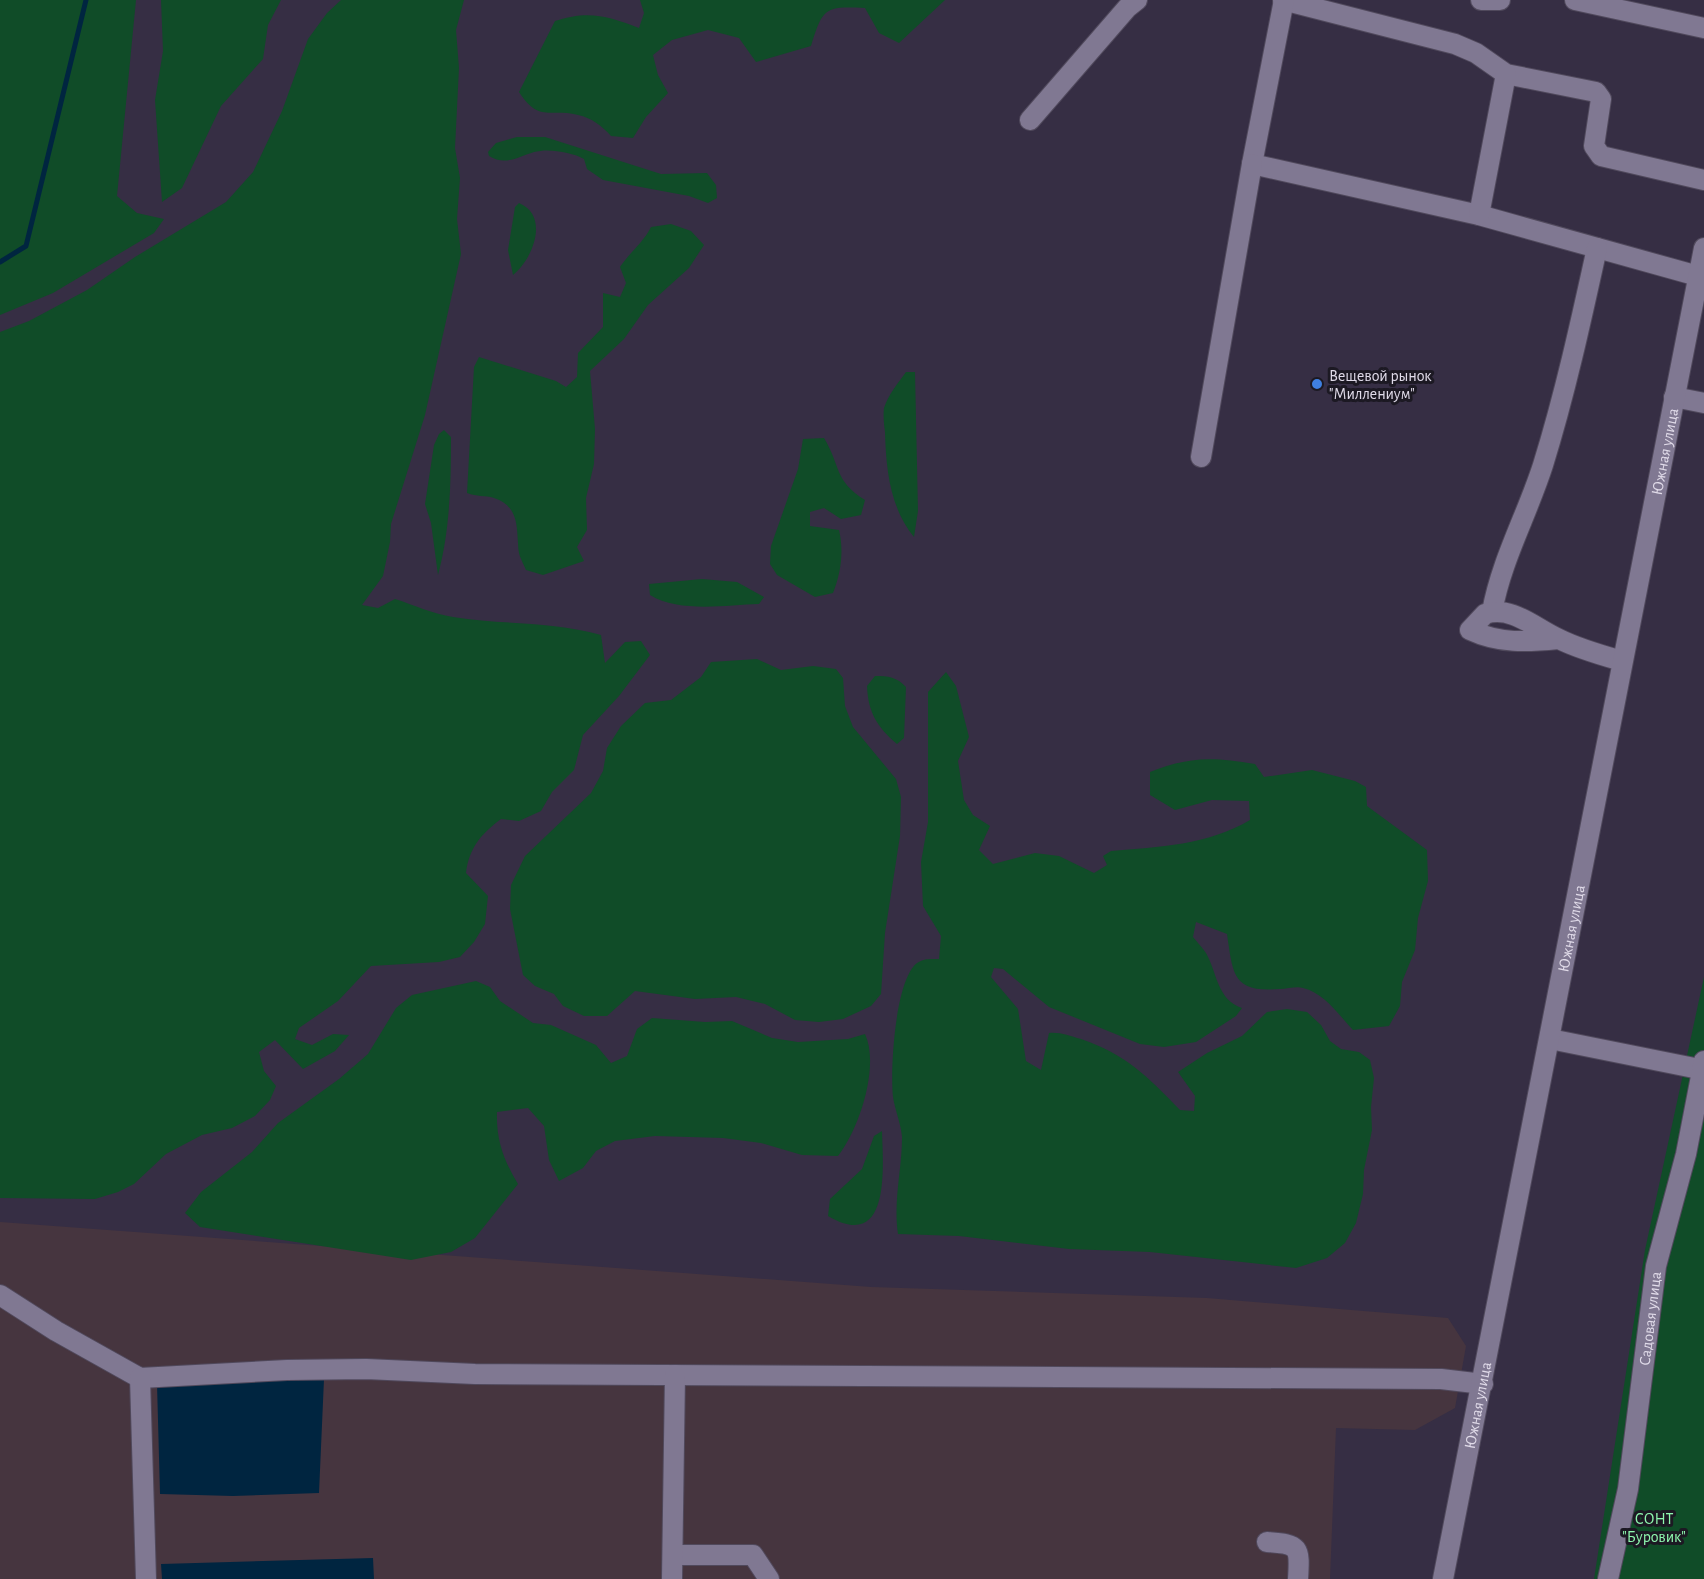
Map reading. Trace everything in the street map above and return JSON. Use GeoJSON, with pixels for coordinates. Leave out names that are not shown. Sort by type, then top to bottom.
{"type":"FeatureCollection","features":[{"type":"Feature","properties":{"kind":"street"},"geometry":{"type":"LineString","coordinates":[[1030,120],[1127,8],[1137,0]]}},
{"type":"Feature","properties":{"kind":"street"},"geometry":{"type":"LineString","coordinates":[[1201,457],[1283,0],[1455,44],[1476,53],[1506,74],[1596,92],[1601,99],[1594,146],[1600,156],[1704,180]]}},
{"type":"Feature","properties":{"kind":"street"},"geometry":{"type":"LineString","coordinates":[[1481,0],[1500,0]]}},
{"type":"Feature","properties":{"kind":"street"},"geometry":{"type":"LineString","coordinates":[[1575,0],[1704,27]]}},
{"type":"Feature","properties":{"kind":"street"},"geometry":{"type":"LineString","coordinates":[[1479,215],[1506,74]]}},
{"type":"Feature","properties":{"kind":"street"},"geometry":{"type":"LineString","coordinates":[[1252,164],[1479,215],[1698,276]]}},
{"type":"Feature","properties":{"kind":"street"},"geometry":{"type":"LineString","coordinates":[[1492,612],[1497,585],[1543,466],[1570,369],[1597,248]]}},
{"type":"Feature","properties":{"kind":"street","name":"Южная улица"},"geometry":{"type":"LineString","coordinates":[[1443,1579],[1704,248]]}},
{"type":"Feature","properties":{"kind":"street"},"geometry":{"type":"LineString","coordinates":[[1674,397],[1704,404]]}},
{"type":"Feature","properties":{"kind":"street"},"geometry":{"type":"LineString","coordinates":[[1558,639],[1511,642],[1488,638],[1470,630],[1485,614],[1492,612],[1520,617],[1558,639],[1622,661]]}},
{"type":"Feature","properties":{"kind":"street"},"geometry":{"type":"LineString","coordinates":[[1550,1039],[1703,1066]]}},
{"type":"Feature","properties":{"kind":"street","name":"Садовая улица"},"geometry":{"type":"LineString","coordinates":[[1608,1579],[1628,1489],[1656,1266],[1686,1154],[1703,1066]]}},
{"type":"Feature","properties":{"kind":"street"},"geometry":{"type":"LineString","coordinates":[[0,1295],[56,1331],[140,1378],[343,1370],[476,1374],[1441,1379],[1483,1384]]}},
{"type":"Feature","properties":{"kind":"street"},"geometry":{"type":"LineString","coordinates":[[672,1579],[675,1375]]}},
{"type":"Feature","properties":{"kind":"street"},"geometry":{"type":"LineString","coordinates":[[140,1378],[146,1579]]}},
{"type":"Feature","properties":{"kind":"street"},"geometry":{"type":"LineString","coordinates":[[1267,1542],[1290,1543],[1297,1548],[1300,1554],[1298,1579]]}},
{"type":"Feature","properties":{"kind":"street"},"geometry":{"type":"LineString","coordinates":[[673,1555],[753,1555],[768,1579]]}},
{"type":"Feature","properties":{"kind":"shaded area"},"geometry":{"type":"Polygon","coordinates":[[[0,1222],[871,1287],[1207,1298],[1448,1318],[1466,1346],[1455,1408],[1415,1430],[1336,1428],[1330,1579],[0,1579],[0,1222]]]}},
{"type":"Feature","properties":{"kind":"green space"},"geometry":{"type":"Polygon","coordinates":[[[0,0],[136,0],[117,196],[137,213],[164,219],[154,233],[53,293],[0,315],[0,0]]]}},
{"type":"Feature","properties":{"kind":"green space"},"geometry":{"type":"Polygon","coordinates":[[[161,0],[281,0],[268,25],[263,59],[221,106],[182,188],[162,202],[155,100],[163,51],[161,0]]]}},
{"type":"Feature","properties":{"kind":"green space"},"geometry":{"type":"Polygon","coordinates":[[[341,0],[464,0],[456,30],[459,68],[455,148],[460,178],[457,219],[461,254],[425,415],[391,524],[383,576],[362,605],[378,608],[395,599],[453,617],[564,627],[601,635],[605,663],[625,642],[641,641],[650,655],[619,696],[583,735],[574,770],[552,792],[541,811],[519,821],[501,819],[477,842],[470,856],[466,873],[488,896],[485,924],[474,942],[460,957],[439,962],[371,966],[338,1001],[299,1028],[295,1039],[312,1045],[333,1034],[349,1035],[335,1051],[303,1069],[275,1040],[259,1052],[264,1071],[276,1086],[270,1100],[255,1116],[232,1128],[202,1135],[166,1154],[134,1184],[95,1199],[0,1198],[0,332],[29,321],[87,290],[135,257],[226,202],[253,172],[282,111],[308,39],[327,13],[341,0]]]}},
{"type":"Feature","properties":{"kind":"green space"},"geometry":{"type":"Polygon","coordinates":[[[640,0],[945,0],[899,43],[879,33],[865,8],[852,7],[834,9],[823,16],[811,46],[756,62],[739,38],[708,30],[672,40],[653,55],[658,75],[668,93],[646,117],[633,138],[611,136],[588,118],[568,113],[546,113],[533,108],[526,102],[519,92],[555,21],[588,15],[617,20],[639,28],[644,13],[640,0]]]}},
{"type":"Feature","properties":{"kind":"green space"},"geometry":{"type":"Polygon","coordinates":[[[517,137],[545,137],[661,174],[707,173],[716,185],[717,198],[708,203],[689,196],[603,180],[587,169],[584,159],[560,151],[534,152],[506,160],[489,156],[488,152],[496,143],[517,137]]]}},
{"type":"Feature","properties":{"kind":"green space"},"geometry":{"type":"Polygon","coordinates":[[[519,203],[534,217],[536,227],[532,249],[527,259],[513,275],[508,250],[515,207],[519,203]]]}},
{"type":"Feature","properties":{"kind":"green space"},"geometry":{"type":"Polygon","coordinates":[[[671,224],[691,231],[704,245],[689,268],[648,305],[624,339],[590,371],[595,429],[594,464],[586,498],[587,530],[577,547],[584,561],[543,575],[526,570],[519,553],[516,520],[509,507],[494,498],[467,493],[474,367],[479,357],[556,381],[566,387],[577,377],[578,353],[603,327],[603,293],[620,297],[626,283],[620,267],[651,227],[671,224]]]}},
{"type":"Feature","properties":{"kind":"green space"},"geometry":{"type":"Polygon","coordinates":[[[906,372],[915,372],[918,511],[914,537],[899,514],[891,488],[884,420],[886,403],[906,372]]]}},
{"type":"Feature","properties":{"kind":"green space"},"geometry":{"type":"Polygon","coordinates":[[[444,430],[451,437],[450,489],[445,541],[438,575],[431,523],[425,504],[434,445],[439,434],[444,430]]]}},
{"type":"Feature","properties":{"kind":"green space"},"geometry":{"type":"Polygon","coordinates":[[[824,438],[843,479],[855,493],[865,500],[861,515],[841,519],[824,508],[810,512],[810,526],[839,530],[841,546],[840,570],[833,593],[815,597],[777,575],[770,564],[771,546],[798,469],[803,439],[824,438]]]}},
{"type":"Feature","properties":{"kind":"green space"},"geometry":{"type":"Polygon","coordinates":[[[702,579],[737,582],[764,597],[759,604],[703,607],[675,604],[650,595],[649,584],[702,579]]]}},
{"type":"Feature","properties":{"kind":"green space"},"geometry":{"type":"Polygon","coordinates":[[[757,659],[781,670],[813,666],[836,669],[843,678],[845,706],[853,727],[896,779],[901,797],[900,836],[885,933],[881,994],[871,1006],[843,1019],[819,1022],[795,1020],[765,1004],[736,997],[695,999],[635,991],[607,1016],[584,1016],[563,1006],[554,994],[535,986],[523,975],[510,909],[511,885],[525,856],[591,793],[603,771],[607,748],[621,726],[645,703],[671,700],[701,677],[711,662],[757,659]]]}},
{"type":"Feature","properties":{"kind":"green space"},"geometry":{"type":"Polygon","coordinates":[[[946,672],[956,686],[969,737],[958,761],[964,800],[973,815],[990,826],[979,850],[993,864],[1035,853],[1059,856],[1094,873],[1107,865],[1103,856],[1111,851],[1200,840],[1250,820],[1249,801],[1212,800],[1175,810],[1150,795],[1150,772],[1177,763],[1202,759],[1255,764],[1264,777],[1312,770],[1355,781],[1366,787],[1367,806],[1427,850],[1428,881],[1418,918],[1415,950],[1402,982],[1400,1006],[1389,1026],[1353,1030],[1331,1005],[1311,991],[1298,987],[1252,988],[1244,984],[1234,970],[1227,934],[1196,922],[1193,937],[1210,960],[1227,999],[1242,1008],[1236,1016],[1196,1042],[1164,1047],[1140,1044],[1049,1007],[1003,969],[994,968],[991,977],[1018,1009],[1026,1061],[1041,1070],[1049,1033],[1081,1039],[1124,1060],[1157,1087],[1180,1110],[1194,1111],[1195,1096],[1178,1072],[1207,1053],[1242,1036],[1267,1012],[1287,1009],[1307,1012],[1321,1025],[1330,1041],[1341,1049],[1359,1052],[1370,1060],[1374,1078],[1371,1107],[1372,1130],[1364,1170],[1363,1194],[1356,1223],[1345,1243],[1327,1258],[1296,1268],[1150,1252],[1069,1249],[959,1236],[898,1234],[897,1198],[902,1137],[893,1097],[893,1047],[899,1006],[910,973],[920,961],[939,959],[941,936],[923,906],[921,862],[928,822],[928,692],[946,672]]]}},
{"type":"Feature","properties":{"kind":"green space"},"geometry":{"type":"Polygon","coordinates":[[[875,676],[892,678],[906,687],[904,738],[897,744],[879,725],[869,704],[867,686],[875,676]]]}},
{"type":"Feature","properties":{"kind":"green space","name":"СОНТ \"Буровик\""},"geometry":{"type":"Polygon","coordinates":[[[1704,977],[1704,1579],[1594,1579],[1645,1250],[1704,977]]]}},
{"type":"Feature","properties":{"kind":"green space"},"geometry":{"type":"Polygon","coordinates":[[[476,981],[490,987],[500,1001],[533,1023],[551,1025],[596,1045],[611,1063],[627,1056],[637,1029],[652,1018],[705,1022],[732,1021],[772,1038],[798,1042],[848,1039],[865,1034],[869,1047],[869,1080],[860,1114],[846,1145],[838,1156],[802,1155],[761,1143],[723,1138],[655,1136],[615,1141],[596,1151],[583,1168],[559,1181],[549,1160],[544,1126],[528,1108],[497,1112],[502,1150],[518,1184],[475,1238],[451,1252],[411,1260],[200,1227],[185,1213],[201,1192],[252,1152],[278,1123],[339,1079],[368,1054],[396,1008],[412,995],[476,981]]]}},
{"type":"Feature","properties":{"kind":"green space"},"geometry":{"type":"Polygon","coordinates":[[[882,1131],[882,1183],[879,1201],[873,1215],[863,1223],[848,1224],[828,1216],[830,1199],[862,1169],[874,1136],[882,1131]]]}},
{"type":"Feature","properties":{"kind":"water"},"geometry":{"type":"Polygon","coordinates":[[[324,1379],[319,1493],[233,1496],[160,1494],[157,1384],[324,1379]]]}},
{"type":"Feature","properties":{"kind":"water"},"geometry":{"type":"Polygon","coordinates":[[[373,1558],[374,1579],[162,1579],[161,1564],[373,1558]]]}},
{"type":"Feature","properties":{"kind":"waterway"},"geometry":{"type":"LineString","coordinates":[[0,262],[26,246],[86,0]]}},
{"type":"Feature","properties":{"kind":"place","name":"Вещевой рынок \"Миллениум\""},"geometry":{"type":"Point","coordinates":[1317,384]}}]}
